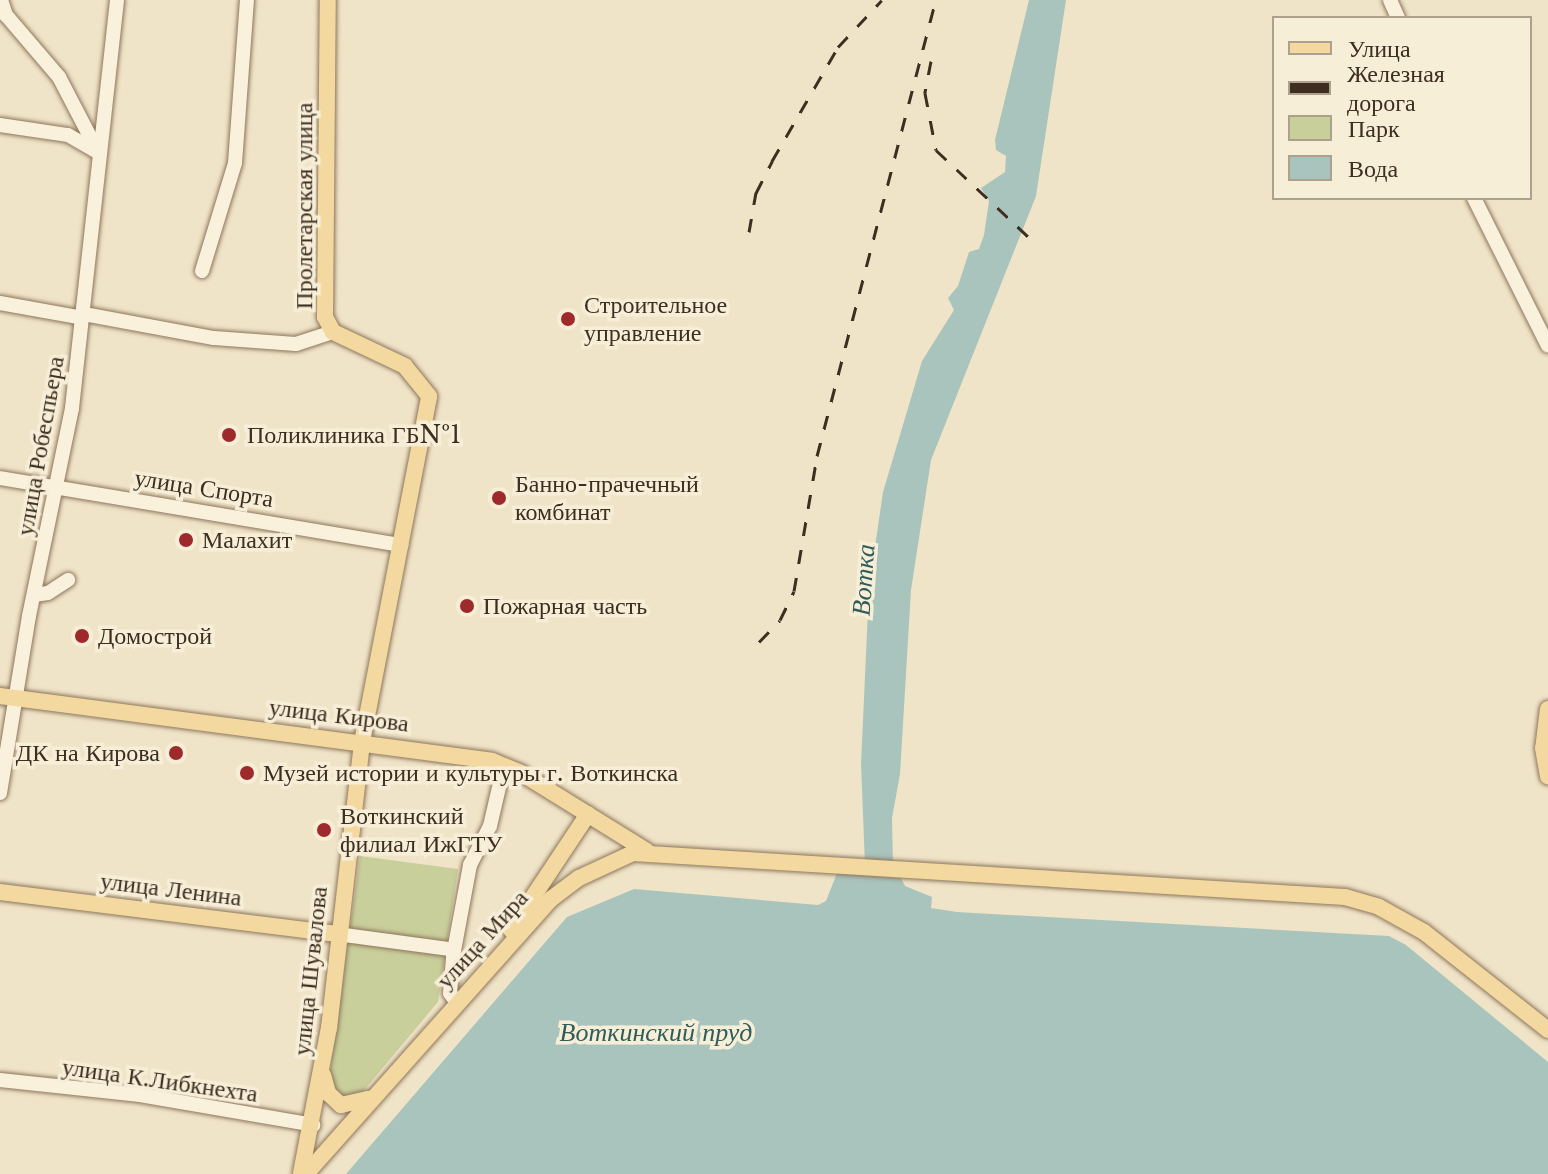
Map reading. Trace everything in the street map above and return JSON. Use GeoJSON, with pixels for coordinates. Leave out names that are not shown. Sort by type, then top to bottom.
{"type":"FeatureCollection","features":[{"type":"Feature","properties":{"kind":"main road","name":"Пролетарская улица"},"geometry":{"type":"LineString","coordinates":[[328,0],[325,313],[333,332],[405,366],[429,396],[401,545]]}},
{"type":"Feature","properties":{"kind":"main road","name":"улица Шувалова"},"geometry":{"type":"LineString","coordinates":[[323,1072],[362,742],[401,545]]}},
{"type":"Feature","properties":{"kind":"main road","name":"улица Кирова"},"geometry":{"type":"LineString","coordinates":[[7,697],[362,742],[504,766],[648,852]]}},
{"type":"Feature","properties":{"kind":"main road"},"geometry":{"type":"LineString","coordinates":[[1548,709],[1543,748],[1548,777]]}},
{"type":"Feature","properties":{"kind":"main road"},"geometry":{"type":"LineString","coordinates":[[483,971],[588,814]]}},
{"type":"Feature","properties":{"kind":"main road"},"geometry":{"type":"LineString","coordinates":[[648,852],[910,871],[1325,894],[1362,901],[1424,932],[1548,1030]]}},
{"type":"Feature","properties":{"kind":"main road","name":"улица Мира"},"geometry":{"type":"LineString","coordinates":[[303,1174],[377,1095],[483,971],[565,887],[611,861],[648,852]]}},
{"type":"Feature","properties":{"kind":"main road","name":"улица Ленина"},"geometry":{"type":"LineString","coordinates":[[0,892],[337,934]]}},
{"type":"Feature","properties":{"kind":"main road"},"geometry":{"type":"LineString","coordinates":[[323,1072],[328,1093],[341,1105],[377,1095]]}},
{"type":"Feature","properties":{"kind":"main road","name":"улица Мира"},"geometry":{"type":"LineString","coordinates":[[303,1174],[323,1072]]}},
{"type":"Feature","properties":{"kind":"street"},"geometry":{"type":"LineString","coordinates":[[1,0],[6,15],[59,77],[99,152]]}},
{"type":"Feature","properties":{"kind":"street","name":"улица Робеспьера"},"geometry":{"type":"LineString","coordinates":[[0,793],[7,697],[58,488],[83,316],[117,0]]}},
{"type":"Feature","properties":{"kind":"street"},"geometry":{"type":"LineString","coordinates":[[202,271],[235,163],[247,0]]}},
{"type":"Feature","properties":{"kind":"street"},"geometry":{"type":"LineString","coordinates":[[0,125],[68,135],[99,152]]}},
{"type":"Feature","properties":{"kind":"street"},"geometry":{"type":"LineString","coordinates":[[1475,200],[1548,346]]}},
{"type":"Feature","properties":{"kind":"street"},"geometry":{"type":"LineString","coordinates":[[0,303],[214,338],[296,344],[333,332]]}},
{"type":"Feature","properties":{"kind":"street","name":"улица Спорта"},"geometry":{"type":"LineString","coordinates":[[0,478],[401,545]]}},
{"type":"Feature","properties":{"kind":"street"},"geometry":{"type":"LineString","coordinates":[[34,595],[48,593],[68,580]]}},
{"type":"Feature","properties":{"kind":"street"},"geometry":{"type":"LineString","coordinates":[[457,1003],[450,993],[453,956],[468,876],[490,826],[504,766]]}},
{"type":"Feature","properties":{"kind":"street"},"geometry":{"type":"LineString","coordinates":[[337,934],[450,949]]}},
{"type":"Feature","properties":{"kind":"street","name":"улица К.Либкнехта"},"geometry":{"type":"LineString","coordinates":[[0,1080],[140,1095],[313,1125]]}},
{"type":"Feature","properties":{"kind":"green space"},"geometry":{"type":"Polygon","coordinates":[[[360,856],[458,869],[438,1002],[360,1095],[337,1099],[329,1081],[360,856]]]}},
{"type":"Feature","properties":{"kind":"water"},"geometry":{"type":"Polygon","coordinates":[[[1029,0],[1066,0],[1036,196],[931,460],[911,590],[900,774],[892,818],[893,867],[865,865],[861,764],[869,588],[883,492],[922,361],[954,310],[948,298],[958,286],[969,252],[979,249],[984,235],[989,201],[981,188],[1005,172],[1006,156],[996,150],[995,140],[1029,0]]]}},
{"type":"Feature","properties":{"kind":"water","name":"Воткинский пруд"},"geometry":{"type":"Polygon","coordinates":[[[837,873],[901,878],[905,886],[932,897],[931,908],[957,912],[1389,936],[1406,945],[1548,1062],[1548,1174],[346,1174],[567,917],[634,889],[818,905],[826,901],[837,873]]]}},
{"type":"Feature","properties":{"kind":"railway"},"geometry":{"type":"LineString","coordinates":[[749,232],[756,193],[772,161],[838,47],[882,0]]}},
{"type":"Feature","properties":{"kind":"railway"},"geometry":{"type":"LineString","coordinates":[[759,642],[780,620],[794,591],[817,456],[936,0]]}},
{"type":"Feature","properties":{"kind":"railway"},"geometry":{"type":"LineString","coordinates":[[931,61],[925,93],[936,150],[1033,241]]}},
{"type":"Feature","properties":{"kind":"place","name":"Строительное управление"},"geometry":{"type":"Point","coordinates":[568,319]}},
{"type":"Feature","properties":{"kind":"place","name":"Поликлиника ГБ№1"},"geometry":{"type":"Point","coordinates":[229,435]}},
{"type":"Feature","properties":{"kind":"place","name":"Банно-прачечный комбинат"},"geometry":{"type":"Point","coordinates":[499,498]}},
{"type":"Feature","properties":{"kind":"place","name":"Малахит"},"geometry":{"type":"Point","coordinates":[186,540]}},
{"type":"Feature","properties":{"kind":"place","name":"Пожарная часть"},"geometry":{"type":"Point","coordinates":[467,606]}},
{"type":"Feature","properties":{"kind":"place","name":"Домострой"},"geometry":{"type":"Point","coordinates":[82,636]}},
{"type":"Feature","properties":{"kind":"place","name":"ДК на Кирова"},"geometry":{"type":"Point","coordinates":[176,753]}},
{"type":"Feature","properties":{"kind":"place","name":"Музей истории и культуры г. Воткинска"},"geometry":{"type":"Point","coordinates":[247,773]}},
{"type":"Feature","properties":{"kind":"place","name":"Воткинский филиал ИжГТУ"},"geometry":{"type":"Point","coordinates":[324,830]}},
{"type":"Feature","properties":{"kind":"water label","name":"Вотка"},"geometry":{"type":"Point","coordinates":[864,580]}}]}
